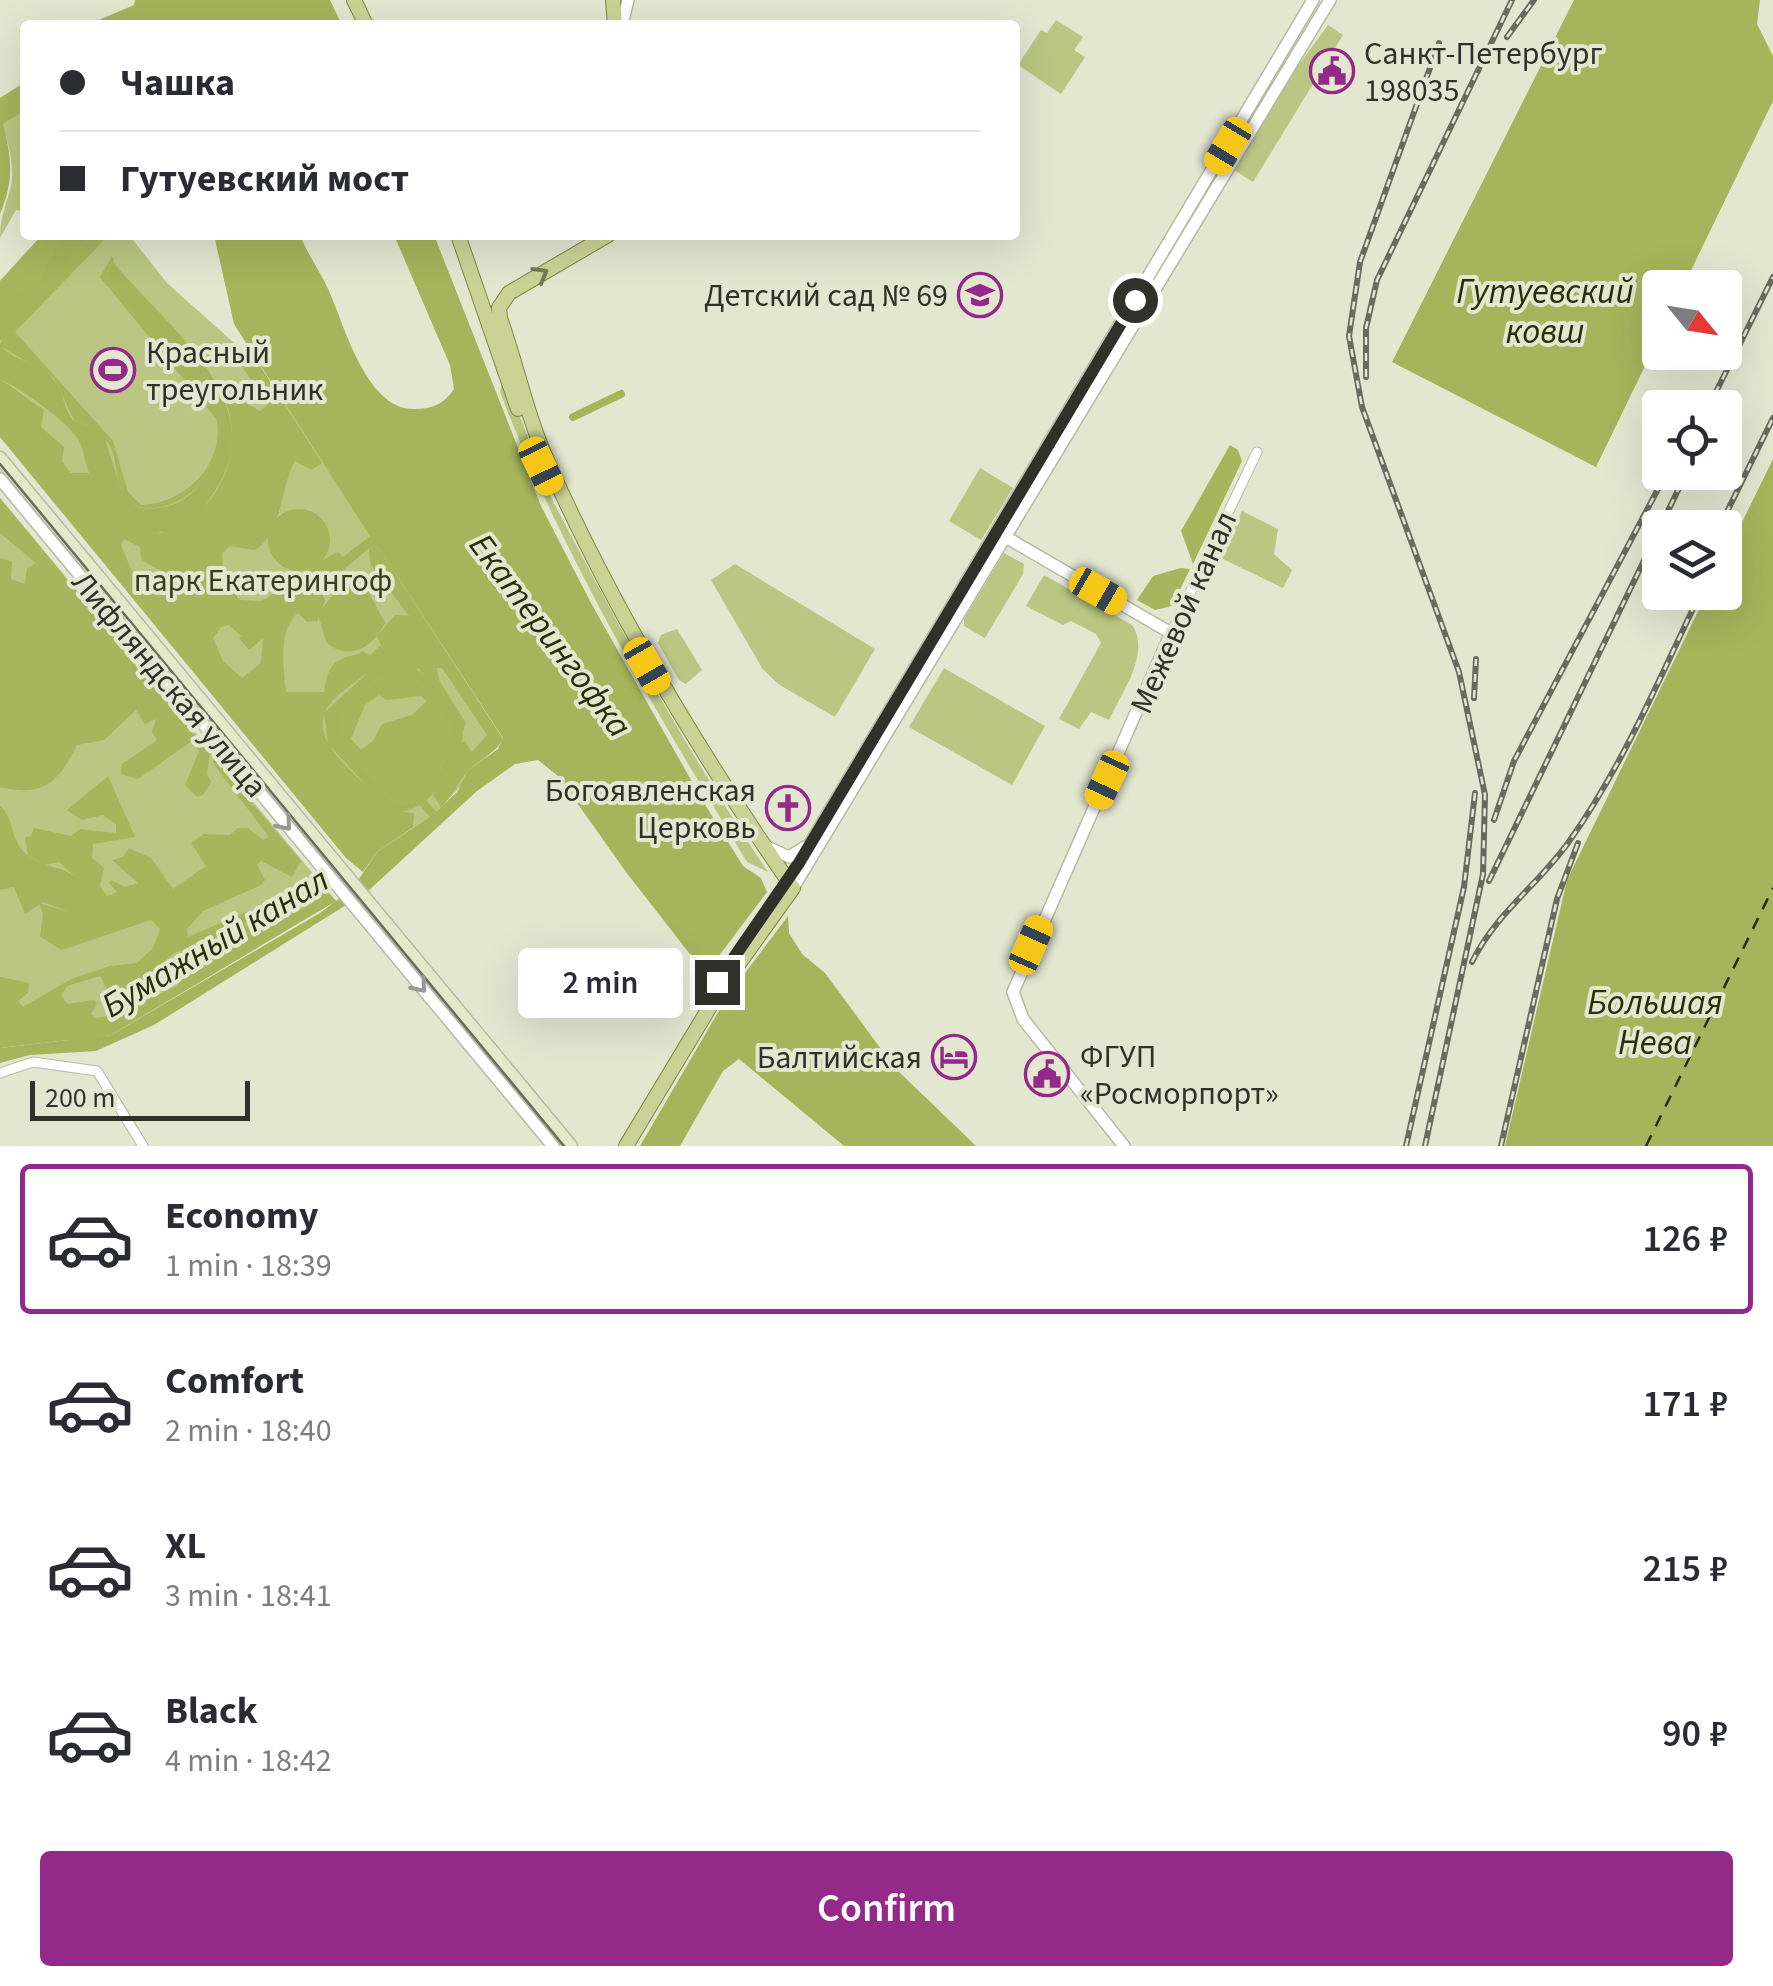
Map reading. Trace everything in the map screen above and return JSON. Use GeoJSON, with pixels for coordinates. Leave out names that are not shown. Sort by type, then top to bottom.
{"type":"FeatureCollection","features":[{"type":"Feature","properties":{"kind":"main road"},"geometry":{"type":"LineString","coordinates":[[460,240],[521,417],[558,500],[714,784],[784,893]]}},
{"type":"Feature","properties":{"kind":"main road"},"geometry":{"type":"LineString","coordinates":[[466,254],[495,296],[509,293],[599,240]]}},
{"type":"Feature","properties":{"kind":"main road"},"geometry":{"type":"LineString","coordinates":[[509,293],[499,308],[500,318],[528,413],[572,513],[720,779],[763,844],[784,893]]}},
{"type":"Feature","properties":{"kind":"main road","name":"Лифляндская улица"},"geometry":{"type":"LineString","coordinates":[[0,458],[345,886]]}},
{"type":"Feature","properties":{"kind":"main road"},"geometry":{"type":"LineString","coordinates":[[345,886],[571,1146]]}},
{"type":"Feature","properties":{"kind":"main road"},"geometry":{"type":"LineString","coordinates":[[617,1146],[719,986],[784,893]]}},
{"type":"Feature","properties":{"kind":"main road"},"geometry":{"type":"LineString","coordinates":[[626,1146],[719,986]]}},
{"type":"Feature","properties":{"kind":"street"},"geometry":{"type":"LineString","coordinates":[[784,893],[1313,0]]}},
{"type":"Feature","properties":{"kind":"street"},"geometry":{"type":"LineString","coordinates":[[784,893],[812,840],[999,533],[1330,0]]}},
{"type":"Feature","properties":{"kind":"street","name":"Межевой канал"},"geometry":{"type":"LineString","coordinates":[[1124,1146],[1018,1011],[1013,992],[1171,633],[1257,452]]}},
{"type":"Feature","properties":{"kind":"street","name":"Лифляндская улица"},"geometry":{"type":"LineString","coordinates":[[0,479],[345,886]]}},
{"type":"Feature","properties":{"kind":"street"},"geometry":{"type":"LineString","coordinates":[[999,533],[1171,633]]}},
{"type":"Feature","properties":{"kind":"street"},"geometry":{"type":"LineString","coordinates":[[763,844],[788,857],[812,840]]}},
{"type":"Feature","properties":{"kind":"street"},"geometry":{"type":"LineString","coordinates":[[363,907],[553,1146]]}},
{"type":"Feature","properties":{"kind":"street"},"geometry":{"type":"LineString","coordinates":[[0,1073],[33,1062],[97,1071],[136,1143]]}},
{"type":"Feature","properties":{"kind":"green space"},"geometry":{"type":"Polygon","coordinates":[[[1056,20],[1083,37],[1074,50],[1085,57],[1061,94],[1020,66],[1041,30],[1047,33],[1056,20]]]}},
{"type":"Feature","properties":{"kind":"green space"},"geometry":{"type":"Polygon","coordinates":[[[1328,25],[1343,35],[1253,182],[1234,170],[1295,70],[1328,25]]]}},
{"type":"Feature","properties":{"kind":"green space"},"geometry":{"type":"Polygon","coordinates":[[[20,114],[20,211],[16,210],[0,238],[12,173],[3,124],[20,114]]]}},
{"type":"Feature","properties":{"kind":"green space","name":"парк Екатерингоф"},"geometry":{"type":"Polygon","coordinates":[[[37,240],[133,240],[167,283],[242,350],[248,347],[503,739],[437,812],[355,866],[0,437],[0,281],[37,240]]]}},
{"type":"Feature","properties":{"kind":"green space"},"geometry":{"type":"Polygon","coordinates":[[[502,382],[553,501],[603,596],[682,736],[768,872],[747,862],[613,633],[525,454],[500,392],[502,382]]]}},
{"type":"Feature","properties":{"kind":"green space"},"geometry":{"type":"Polygon","coordinates":[[[980,468],[1013,488],[981,540],[949,521],[980,468]]]}},
{"type":"Feature","properties":{"kind":"green space","name":"парк Екатерингоф"},"geometry":{"type":"Polygon","coordinates":[[[0,498],[336,901],[100,1039],[23,1042],[0,1048],[0,498]]]}},
{"type":"Feature","properties":{"kind":"green space"},"geometry":{"type":"Polygon","coordinates":[[[1242,511],[1278,529],[1274,554],[1292,570],[1283,588],[1219,557],[1242,511]]]}},
{"type":"Feature","properties":{"kind":"green space"},"geometry":{"type":"Polygon","coordinates":[[[1004,553],[1024,564],[1023,574],[985,638],[964,626],[964,619],[1004,553]]]}},
{"type":"Feature","properties":{"kind":"green space"},"geometry":{"type":"Polygon","coordinates":[[[735,564],[875,649],[835,717],[778,684],[762,668],[711,580],[735,564]]]}},
{"type":"Feature","properties":{"kind":"green space"},"geometry":{"type":"Polygon","coordinates":[[[1044,575],[1132,625],[1137,636],[1132,672],[1109,720],[1091,712],[1079,729],[1059,719],[1101,643],[1096,634],[1071,621],[1063,625],[1026,606],[1044,575]]]}},
{"type":"Feature","properties":{"kind":"green space"},"geometry":{"type":"Polygon","coordinates":[[[677,629],[702,670],[686,684],[679,680],[658,643],[661,635],[677,629]]]}},
{"type":"Feature","properties":{"kind":"green space"},"geometry":{"type":"Polygon","coordinates":[[[944,668],[1045,726],[1012,785],[909,727],[944,668]]]}},
{"type":"Feature","properties":{"kind":"shaded area"},"geometry":{"type":"Polygon","coordinates":[[[20,85],[20,114],[3,124],[10,169],[0,214],[0,98],[20,85]]]}},
{"type":"Feature","properties":{"kind":"shaded area"},"geometry":{"type":"Polygon","coordinates":[[[37,240],[58,240],[39,279],[0,303],[0,281],[37,240]]]}},
{"type":"Feature","properties":{"kind":"shaded area"},"geometry":{"type":"Polygon","coordinates":[[[88,240],[103,240],[15,332],[113,441],[128,492],[141,505],[157,503],[186,489],[208,467],[218,437],[217,420],[100,277],[112,256],[114,260],[107,273],[110,283],[224,422],[220,453],[212,471],[198,487],[172,504],[144,508],[128,499],[120,486],[110,446],[98,433],[74,420],[54,378],[0,346],[3,335],[39,302],[75,249],[88,240]]]}},
{"type":"Feature","properties":{"kind":"shaded area"},"geometry":{"type":"Polygon","coordinates":[[[248,347],[322,463],[312,470],[295,461],[276,522],[263,543],[254,550],[230,546],[222,553],[223,568],[239,600],[262,601],[331,555],[338,552],[344,558],[256,628],[241,636],[229,625],[221,627],[213,638],[223,661],[242,678],[261,663],[263,635],[317,591],[322,592],[325,601],[317,621],[307,622],[298,613],[292,620],[283,660],[286,692],[324,692],[329,671],[336,663],[362,651],[370,655],[381,645],[377,636],[395,615],[409,616],[370,564],[369,549],[378,547],[503,739],[468,771],[441,807],[433,795],[461,743],[465,741],[472,752],[487,735],[442,668],[437,668],[439,680],[466,723],[462,734],[419,669],[373,668],[335,699],[326,710],[323,724],[335,753],[401,812],[414,813],[413,827],[377,852],[363,872],[346,858],[0,437],[0,379],[44,410],[41,427],[64,447],[62,461],[71,473],[89,473],[110,502],[160,533],[200,511],[224,476],[232,434],[221,390],[239,388],[245,403],[260,411],[268,405],[239,362],[239,354],[248,347]],[[124,539],[121,545],[134,576],[176,592],[192,593],[193,587],[187,582],[141,559],[140,547],[124,539]]]}},
{"type":"Feature","properties":{"kind":"shaded area"},"geometry":{"type":"Polygon","coordinates":[[[1230,445],[1238,450],[1242,461],[1193,564],[1181,531],[1230,445]]]}},
{"type":"Feature","properties":{"kind":"shaded area"},"geometry":{"type":"Polygon","coordinates":[[[0,498],[210,753],[207,774],[211,782],[203,795],[197,797],[185,785],[199,751],[192,741],[138,779],[121,774],[122,764],[157,740],[152,732],[156,719],[145,724],[136,710],[104,740],[77,745],[63,769],[47,784],[27,790],[0,787],[0,558],[12,561],[11,579],[25,584],[27,568],[36,563],[0,533],[0,498]]]}},
{"type":"Feature","properties":{"kind":"shaded area"},"geometry":{"type":"Polygon","coordinates":[[[1190,569],[1172,606],[1155,610],[1137,600],[1153,576],[1190,569]]]}},
{"type":"Feature","properties":{"kind":"shaded area"},"geometry":{"type":"Polygon","coordinates":[[[399,669],[417,680],[434,699],[454,741],[431,785],[412,802],[402,805],[386,796],[339,730],[353,701],[399,669]],[[379,695],[365,705],[351,739],[361,750],[373,741],[382,724],[412,715],[427,701],[421,696],[386,700],[379,695]]]}},
{"type":"Feature","properties":{"kind":"shaded area"},"geometry":{"type":"Polygon","coordinates":[[[213,757],[301,861],[292,877],[261,861],[257,865],[265,880],[261,885],[203,911],[187,929],[188,937],[275,900],[273,907],[244,923],[252,932],[313,903],[319,894],[317,880],[336,901],[111,1035],[0,1048],[0,977],[29,983],[28,993],[18,1001],[23,1007],[71,979],[110,966],[137,963],[153,948],[160,929],[151,920],[62,950],[40,937],[43,914],[39,903],[69,912],[85,901],[81,882],[59,862],[45,865],[28,856],[25,837],[31,836],[34,828],[71,836],[80,829],[116,833],[116,824],[103,815],[82,820],[67,810],[108,776],[135,837],[93,844],[92,858],[104,868],[100,886],[107,896],[117,892],[109,883],[111,880],[125,887],[138,883],[112,860],[123,857],[129,848],[151,858],[173,889],[206,866],[191,843],[204,834],[230,835],[238,828],[248,828],[263,840],[269,837],[213,763],[213,757]],[[207,938],[173,954],[151,974],[157,995],[177,986],[185,967],[218,958],[221,953],[214,939],[207,938]],[[100,976],[67,986],[61,996],[68,1004],[93,1000],[97,1003],[91,1014],[95,1018],[110,1016],[115,1006],[104,1000],[106,988],[100,976]]]}},
{"type":"Feature","properties":{"kind":"water"},"geometry":{"type":"Polygon","coordinates":[[[135,0],[330,0],[340,20],[99,20],[134,5],[135,0]]]}},
{"type":"Feature","properties":{"kind":"water","name":"Гутуевский ковш"},"geometry":{"type":"Polygon","coordinates":[[[1574,0],[1760,0],[1757,24],[1773,56],[1773,101],[1691,270],[1642,270],[1643,370],[1596,467],[1392,362],[1574,0]]]}},
{"type":"Feature","properties":{"kind":"water"},"geometry":{"type":"Polygon","coordinates":[[[58,240],[88,240],[75,249],[56,287],[0,341],[0,303],[39,279],[58,240]]]}},
{"type":"Feature","properties":{"kind":"water","name":"Екатерингофка"},"geometry":{"type":"Polygon","coordinates":[[[215,240],[303,240],[371,382],[398,406],[415,409],[437,405],[454,389],[450,365],[396,240],[436,240],[541,506],[704,803],[743,866],[761,878],[767,892],[788,916],[789,933],[802,954],[825,973],[895,1068],[976,1146],[844,1146],[739,1059],[723,1071],[680,1146],[640,1146],[727,997],[709,969],[689,953],[626,872],[558,776],[538,760],[515,764],[477,791],[367,892],[154,1025],[96,1051],[30,1055],[0,1063],[0,1048],[111,1035],[320,913],[353,888],[377,852],[434,814],[457,792],[468,771],[498,749],[503,738],[378,547],[368,549],[249,650],[239,638],[370,536],[234,324],[215,240]]]}},
{"type":"Feature","properties":{"kind":"water"},"geometry":{"type":"Polygon","coordinates":[[[113,262],[192,348],[228,409],[232,442],[223,476],[193,518],[165,532],[143,528],[112,506],[94,483],[72,432],[42,406],[0,379],[0,343],[7,352],[52,377],[73,420],[103,433],[121,490],[137,507],[173,505],[200,485],[217,455],[223,421],[110,283],[107,273],[113,262]]]}},
{"type":"Feature","properties":{"kind":"water","name":"Большая Нева"},"geometry":{"type":"Polygon","coordinates":[[[1773,459],[1773,1146],[1505,1146],[1567,880],[1699,610],[1742,610],[1742,522],[1773,459]]]}},
{"type":"Feature","properties":{"kind":"water"},"geometry":{"type":"Polygon","coordinates":[[[299,509],[321,518],[330,540],[321,562],[299,571],[277,562],[268,540],[277,518],[299,509]]]}},
{"type":"Feature","properties":{"kind":"water"},"geometry":{"type":"Polygon","coordinates":[[[354,580],[368,591],[385,623],[367,645],[343,651],[326,642],[318,614],[338,588],[354,580]]]}},
{"type":"Feature","properties":{"kind":"water"},"geometry":{"type":"Polygon","coordinates":[[[400,656],[407,660],[447,704],[463,736],[431,796],[404,811],[392,813],[328,744],[324,713],[373,668],[400,656]],[[399,669],[370,684],[346,711],[339,730],[386,796],[402,805],[412,802],[431,785],[454,741],[434,699],[399,669]]]}},
{"type":"Feature","properties":{"kind":"water"},"geometry":{"type":"Polygon","coordinates":[[[0,806],[25,853],[81,882],[85,901],[80,911],[69,912],[43,902],[25,914],[14,887],[0,890],[0,806]]]}},
{"type":"Feature","properties":{"kind":"pier"},"geometry":{"type":"Polygon","coordinates":[[[767,892],[788,916],[727,997],[709,969],[767,892]]]}},
{"type":"Feature","properties":{"kind":"waterway"},"geometry":{"type":"LineString","coordinates":[[573,417],[621,394]]}},
{"type":"Feature","properties":{"kind":"waterway"},"geometry":{"type":"LineString","coordinates":[[424,797],[421,800],[436,818]]}},
{"type":"Feature","properties":{"kind":"ferry route"},"geometry":{"type":"LineString","coordinates":[[1646,1146],[1773,888]]}},
{"type":"Feature","properties":{"kind":"tram line"},"geometry":{"type":"LineString","coordinates":[[0,464],[564,1146]]}},
{"type":"Feature","properties":{"kind":"railway"},"geometry":{"type":"LineString","coordinates":[[1366,377],[1366,328],[1377,280],[1512,0]]}},
{"type":"Feature","properties":{"kind":"railway"},"geometry":{"type":"LineString","coordinates":[[1507,37],[1534,0]]}},
{"type":"Feature","properties":{"kind":"railway"},"geometry":{"type":"LineString","coordinates":[[1425,1146],[1483,874],[1485,795],[1459,672],[1362,407],[1349,336],[1360,262],[1439,43]]}},
{"type":"Feature","properties":{"kind":"railway"},"geometry":{"type":"LineString","coordinates":[[1717,390],[1773,277]]}},
{"type":"Feature","properties":{"kind":"railway"},"geometry":{"type":"LineString","coordinates":[[1728,510],[1773,418]]}},
{"type":"Feature","properties":{"kind":"railway"},"geometry":{"type":"LineString","coordinates":[[1494,820],[1514,761],[1657,490]]}},
{"type":"Feature","properties":{"kind":"railway"},"geometry":{"type":"LineString","coordinates":[[1489,881],[1678,490]]}},
{"type":"Feature","properties":{"kind":"railway"},"geometry":{"type":"LineString","coordinates":[[1472,962],[1493,929],[1556,858],[1588,814],[1640,721],[1692,610]]}},
{"type":"Feature","properties":{"kind":"railway"},"geometry":{"type":"LineString","coordinates":[[1474,698],[1476,659]]}},
{"type":"Feature","properties":{"kind":"railway"},"geometry":{"type":"LineString","coordinates":[[1406,1146],[1464,887],[1475,793]]}},
{"type":"Feature","properties":{"kind":"railway"},"geometry":{"type":"LineString","coordinates":[[1501,1146],[1557,899],[1578,843]]}},
{"type":"Feature","properties":{"kind":"place","name":"Санкт-Петербург 198035"},"geometry":{"type":"Point","coordinates":[1332,71]}},
{"type":"Feature","properties":{"kind":"place","name":"Детский сад № 69"},"geometry":{"type":"Point","coordinates":[980,295]}},
{"type":"Feature","properties":{"kind":"place","name":"Красный треугольник"},"geometry":{"type":"Point","coordinates":[113,370]}},
{"type":"Feature","properties":{"kind":"place","name":"Богоявленская Церковь"},"geometry":{"type":"Point","coordinates":[788,808]}},
{"type":"Feature","properties":{"kind":"place","name":"Балтийская"},"geometry":{"type":"Point","coordinates":[954,1057]}},
{"type":"Feature","properties":{"kind":"place","name":"ФГУП «Росморпорт»"},"geometry":{"type":"Point","coordinates":[1047,1074]}},
{"type":"Feature","properties":{"kind":"route"},"geometry":{"type":"LineString","coordinates":[[717,982],[799,863],[1135,300]]}},
{"type":"Feature","properties":{"kind":"water label","name":"Бумажный канал"},"geometry":{"type":"Point","coordinates":[215,942]}}]}
